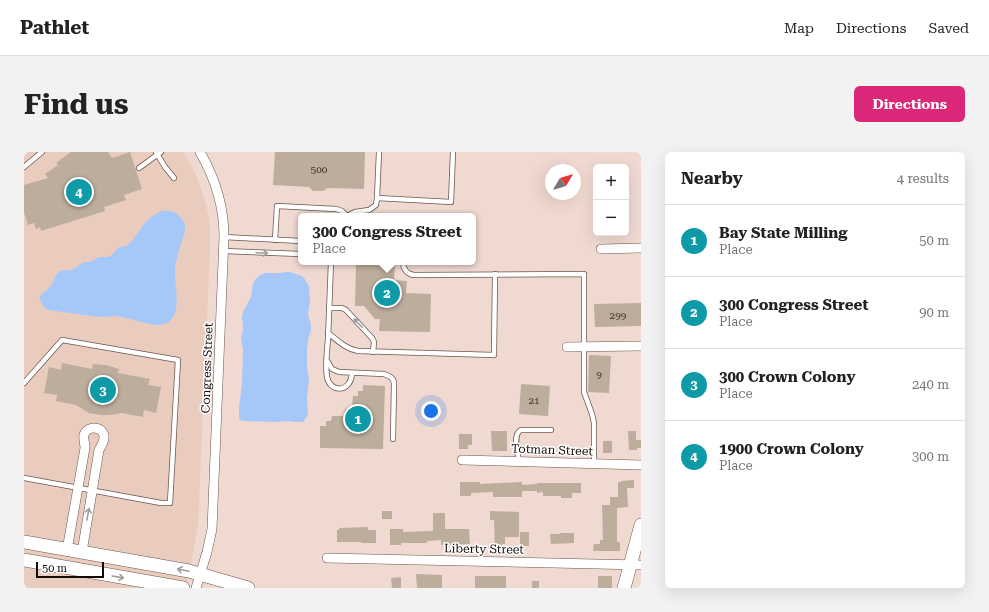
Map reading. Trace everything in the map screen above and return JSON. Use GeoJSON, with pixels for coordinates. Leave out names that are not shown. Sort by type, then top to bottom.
{"type":"FeatureCollection","features":[{"type":"Feature","properties":{"kind":"street","name":"Congress Street"},"geometry":{"type":"LineString","coordinates":[[196,588],[208,552],[212,529],[224,251],[223,221],[219,199],[211,175],[200,152]]}},
{"type":"Feature","properties":{"kind":"street"},"geometry":{"type":"LineString","coordinates":[[601,249],[641,248]]}},
{"type":"Feature","properties":{"kind":"street"},"geometry":{"type":"LineString","coordinates":[[566,347],[641,346]]}},
{"type":"Feature","properties":{"kind":"street"},"geometry":{"type":"LineString","coordinates":[[67,550],[85,448],[84,435],[90,428],[96,428],[101,430],[104,435],[104,440],[99,450],[82,552]]}},
{"type":"Feature","properties":{"kind":"street"},"geometry":{"type":"LineString","coordinates":[[84,440],[88,446],[92,448],[103,443]]}},
{"type":"Feature","properties":{"kind":"street","name":"Totman Street"},"geometry":{"type":"LineString","coordinates":[[462,460],[641,465]]}},
{"type":"Feature","properties":{"kind":"street"},"geometry":{"type":"LineString","coordinates":[[624,588],[636,565],[641,525]]}},
{"type":"Feature","properties":{"kind":"street"},"geometry":{"type":"LineString","coordinates":[[24,542],[201,574],[248,588]]}},
{"type":"Feature","properties":{"kind":"street","name":"Liberty Street"},"geometry":{"type":"LineString","coordinates":[[327,558],[636,565]]}},
{"type":"Feature","properties":{"kind":"street"},"geometry":{"type":"LineString","coordinates":[[24,560],[183,588]]}},
{"type":"Feature","properties":{"kind":"lane"},"geometry":{"type":"LineString","coordinates":[[24,167],[42,152]]}},
{"type":"Feature","properties":{"kind":"lane"},"geometry":{"type":"LineString","coordinates":[[353,213],[371,209],[376,205],[379,152]]}},
{"type":"Feature","properties":{"kind":"lane"},"geometry":{"type":"LineString","coordinates":[[377,198],[451,202],[453,152]]}},
{"type":"Feature","properties":{"kind":"lane"},"geometry":{"type":"LineString","coordinates":[[139,168],[158,153],[165,167],[174,178]]}},
{"type":"Feature","properties":{"kind":"lane"},"geometry":{"type":"LineString","coordinates":[[276,240],[277,206],[336,209],[344,213]]}},
{"type":"Feature","properties":{"kind":"lane"},"geometry":{"type":"LineString","coordinates":[[224,237],[298,241]]}},
{"type":"Feature","properties":{"kind":"lane"},"geometry":{"type":"LineString","coordinates":[[224,251],[298,254]]}},
{"type":"Feature","properties":{"kind":"lane"},"geometry":{"type":"LineString","coordinates":[[331,265],[327,378],[332,386],[339,388],[346,387],[351,381],[352,374]]}},
{"type":"Feature","properties":{"kind":"lane"},"geometry":{"type":"LineString","coordinates":[[404,265],[407,272],[412,275],[584,274],[584,392],[594,423],[594,464]]}},
{"type":"Feature","properties":{"kind":"lane"},"geometry":{"type":"LineString","coordinates":[[328,333],[345,346],[358,351],[494,355],[495,274]]}},
{"type":"Feature","properties":{"kind":"lane"},"geometry":{"type":"LineString","coordinates":[[329,308],[342,308],[347,311],[372,338],[373,352]]}},
{"type":"Feature","properties":{"kind":"lane"},"geometry":{"type":"LineString","coordinates":[[24,383],[62,340],[178,360],[170,503],[24,478]]}},
{"type":"Feature","properties":{"kind":"lane"},"geometry":{"type":"LineString","coordinates":[[327,358],[329,365],[334,371],[352,374],[384,374],[390,376],[394,384],[393,439]]}},
{"type":"Feature","properties":{"kind":"lane"},"geometry":{"type":"LineString","coordinates":[[519,461],[516,446],[517,433],[519,431],[551,430]]}},
{"type":"Feature","properties":{"kind":"shaded area"},"geometry":{"type":"Polygon","coordinates":[[[24,152],[183,152],[192,166],[201,188],[209,216],[210,251],[198,527],[186,588],[24,588],[24,152]]]}},
{"type":"Feature","properties":{"kind":"water"},"geometry":{"type":"Polygon","coordinates":[[[162,211],[171,211],[177,214],[185,225],[175,266],[177,296],[175,313],[171,320],[164,324],[154,325],[117,316],[99,317],[48,310],[43,306],[39,297],[51,286],[59,272],[72,270],[84,262],[90,262],[99,257],[111,256],[117,249],[126,246],[131,242],[152,216],[162,211]]]}},
{"type":"Feature","properties":{"kind":"water"},"geometry":{"type":"Polygon","coordinates":[[[286,272],[302,276],[309,286],[310,300],[308,315],[311,330],[307,350],[307,368],[309,378],[307,399],[308,414],[302,422],[240,420],[239,409],[242,383],[243,351],[241,338],[243,330],[242,316],[251,297],[253,284],[259,276],[264,273],[286,272]]]}},
{"type":"Feature","properties":{"kind":"building"},"geometry":{"type":"Polygon","coordinates":[[[71,152],[108,152],[112,158],[130,152],[142,189],[124,195],[126,200],[104,207],[105,211],[41,231],[40,227],[36,229],[34,223],[28,225],[24,212],[24,185],[48,178],[45,174],[58,165],[56,163],[71,152]]]}},
{"type":"Feature","properties":{"kind":"building"},"geometry":{"type":"Polygon","coordinates":[[[275,152],[365,152],[364,189],[328,188],[323,191],[313,191],[309,187],[273,185],[275,152]]]}},
{"type":"Feature","properties":{"kind":"building"},"geometry":{"type":"Polygon","coordinates":[[[356,265],[395,265],[394,280],[407,281],[406,293],[431,294],[430,332],[379,331],[380,319],[375,319],[364,306],[355,306],[356,265]]]}},
{"type":"Feature","properties":{"kind":"building"},"geometry":{"type":"Polygon","coordinates":[[[641,303],[641,326],[595,327],[594,304],[641,303]]]}},
{"type":"Feature","properties":{"kind":"building"},"geometry":{"type":"Polygon","coordinates":[[[589,355],[611,356],[609,393],[588,392],[589,355]]]}},
{"type":"Feature","properties":{"kind":"building"},"geometry":{"type":"Polygon","coordinates":[[[62,363],[92,369],[93,364],[106,365],[119,369],[118,373],[150,379],[148,385],[161,387],[156,413],[144,410],[143,417],[122,413],[101,415],[89,413],[76,405],[56,401],[57,395],[44,393],[49,367],[61,370],[62,363]]]}},
{"type":"Feature","properties":{"kind":"building"},"geometry":{"type":"Polygon","coordinates":[[[521,384],[550,386],[548,416],[519,414],[521,384]]]}},
{"type":"Feature","properties":{"kind":"building"},"geometry":{"type":"Polygon","coordinates":[[[363,385],[385,386],[383,449],[320,448],[320,426],[326,426],[326,421],[331,421],[332,416],[344,416],[345,409],[352,409],[353,396],[358,396],[358,391],[363,391],[363,385]]]}},
{"type":"Feature","properties":{"kind":"building"},"geometry":{"type":"Polygon","coordinates":[[[491,431],[507,431],[507,451],[492,451],[491,431]]]}},
{"type":"Feature","properties":{"kind":"building"},"geometry":{"type":"Polygon","coordinates":[[[628,431],[636,431],[636,440],[641,440],[641,448],[637,448],[637,450],[629,450],[628,431]]]}},
{"type":"Feature","properties":{"kind":"building"},"geometry":{"type":"Polygon","coordinates":[[[459,434],[472,434],[472,445],[468,445],[468,449],[459,449],[459,434]]]}},
{"type":"Feature","properties":{"kind":"building"},"geometry":{"type":"Polygon","coordinates":[[[603,441],[612,441],[612,453],[603,453],[603,441]]]}},
{"type":"Feature","properties":{"kind":"building"},"geometry":{"type":"Polygon","coordinates":[[[634,480],[634,488],[627,488],[628,507],[617,508],[617,542],[620,542],[620,551],[593,551],[594,544],[600,544],[600,540],[603,540],[602,505],[610,505],[610,497],[618,497],[618,482],[634,480]]]}},
{"type":"Feature","properties":{"kind":"building"},"geometry":{"type":"Polygon","coordinates":[[[460,482],[480,482],[480,484],[522,482],[522,485],[537,483],[581,483],[581,493],[572,493],[572,498],[561,498],[561,496],[543,496],[543,492],[537,493],[537,491],[522,491],[522,497],[493,497],[493,492],[471,493],[471,496],[460,496],[460,482]]]}},
{"type":"Feature","properties":{"kind":"building"},"geometry":{"type":"Polygon","coordinates":[[[382,511],[392,511],[392,519],[382,519],[382,511]]]}},
{"type":"Feature","properties":{"kind":"building"},"geometry":{"type":"Polygon","coordinates":[[[490,511],[519,512],[519,537],[505,537],[505,544],[502,544],[502,550],[495,550],[494,520],[490,520],[490,511]]]}},
{"type":"Feature","properties":{"kind":"building"},"geometry":{"type":"Polygon","coordinates":[[[433,513],[445,513],[445,529],[469,529],[470,544],[441,545],[441,540],[427,541],[427,543],[401,543],[401,545],[390,545],[390,529],[403,529],[403,532],[433,531],[433,513]]]}},
{"type":"Feature","properties":{"kind":"building"},"geometry":{"type":"Polygon","coordinates":[[[368,527],[368,530],[376,530],[376,543],[337,542],[337,530],[339,530],[339,528],[368,527]]]}},
{"type":"Feature","properties":{"kind":"building"},"geometry":{"type":"Polygon","coordinates":[[[520,532],[529,532],[529,546],[520,546],[520,532]]]}},
{"type":"Feature","properties":{"kind":"building"},"geometry":{"type":"Polygon","coordinates":[[[574,533],[574,543],[551,544],[550,534],[574,533]]]}},
{"type":"Feature","properties":{"kind":"building"},"geometry":{"type":"Polygon","coordinates":[[[416,574],[442,575],[442,588],[417,588],[416,574]]]}},
{"type":"Feature","properties":{"kind":"building"},"geometry":{"type":"Polygon","coordinates":[[[475,576],[506,576],[506,588],[475,588],[475,576]]]}},
{"type":"Feature","properties":{"kind":"building"},"geometry":{"type":"Polygon","coordinates":[[[598,576],[612,576],[612,588],[598,588],[598,576]]]}},
{"type":"Feature","properties":{"kind":"building"},"geometry":{"type":"Polygon","coordinates":[[[401,577],[401,588],[392,588],[391,578],[401,577]]]}},
{"type":"Feature","properties":{"kind":"building"},"geometry":{"type":"Polygon","coordinates":[[[532,581],[539,581],[539,588],[532,588],[532,581]]]}},
{"type":"Feature","properties":{"kind":"place","name":"1900 Crown Colony"},"geometry":{"type":"Point","coordinates":[79,192]}},
{"type":"Feature","properties":{"kind":"place","name":"300 Congress Street"},"geometry":{"type":"Point","coordinates":[387,293]}},
{"type":"Feature","properties":{"kind":"place","name":"300 Crown Colony"},"geometry":{"type":"Point","coordinates":[103,390]}},
{"type":"Feature","properties":{"kind":"place","name":"Bay State Milling"},"geometry":{"type":"Point","coordinates":[358,419]}}]}
